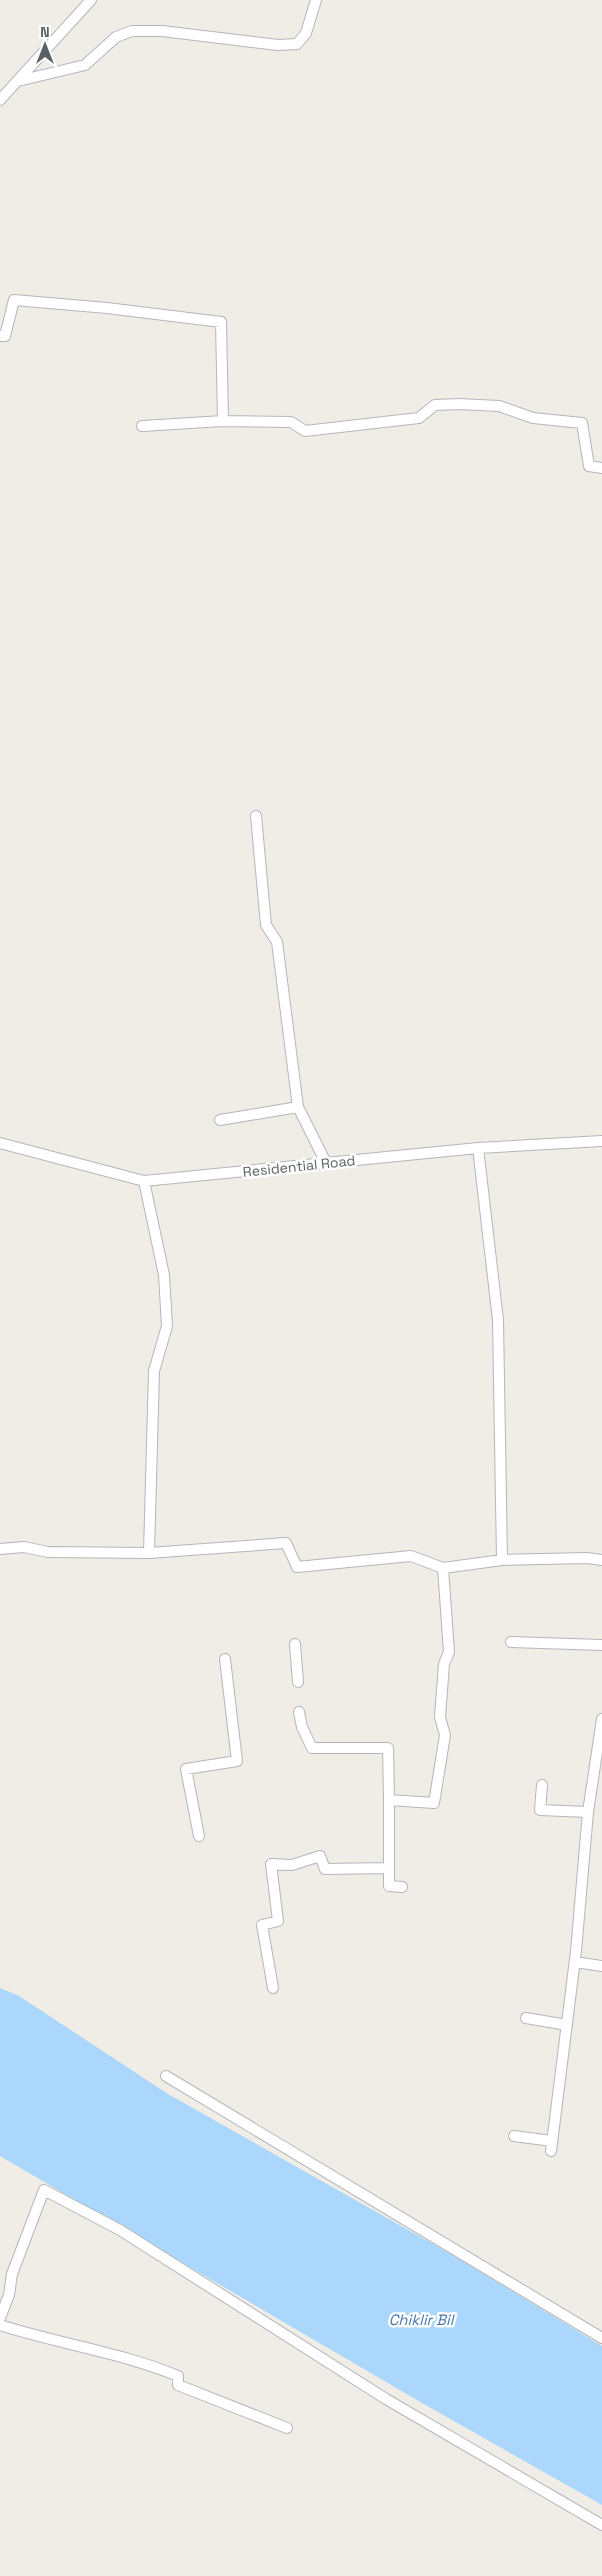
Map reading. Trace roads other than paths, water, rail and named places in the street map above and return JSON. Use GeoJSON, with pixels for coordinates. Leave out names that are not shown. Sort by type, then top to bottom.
{"type":"FeatureCollection","features":[{"type":"Feature","properties":{"kind":"street"},"geometry":{"type":"LineString","coordinates":[[0,100],[91,0]]}},
{"type":"Feature","properties":{"kind":"street"},"geometry":{"type":"LineString","coordinates":[[18,81],[85,65],[116,37],[132,32],[162,31],[278,45],[296,44],[306,32],[316,0]]}},
{"type":"Feature","properties":{"kind":"street"},"geometry":{"type":"LineString","coordinates":[[0,336],[4,336],[14,300],[108,308],[221,322],[223,421]]}},
{"type":"Feature","properties":{"kind":"street"},"geometry":{"type":"LineString","coordinates":[[142,426],[223,421],[291,422],[305,431],[419,418],[436,405],[499,406],[533,418],[582,423],[590,466],[602,468]]}},
{"type":"Feature","properties":{"kind":"street"},"geometry":{"type":"LineString","coordinates":[[256,816],[266,925],[277,942],[298,1107],[326,1163]]}},
{"type":"Feature","properties":{"kind":"street"},"geometry":{"type":"LineString","coordinates":[[220,1120],[298,1107]]}},
{"type":"Feature","properties":{"kind":"street","name":"Residential Road"},"geometry":{"type":"LineString","coordinates":[[0,1143],[144,1181],[478,1148],[602,1141]]}},
{"type":"Feature","properties":{"kind":"street"},"geometry":{"type":"LineString","coordinates":[[478,1148],[498,1320],[502,1560]]}},
{"type":"Feature","properties":{"kind":"street"},"geometry":{"type":"LineString","coordinates":[[144,1181],[164,1275],[167,1326],[154,1371],[149,1553]]}},
{"type":"Feature","properties":{"kind":"street"},"geometry":{"type":"LineString","coordinates":[[0,1549],[24,1547],[48,1552],[149,1553],[286,1543],[297,1567],[411,1556],[443,1568],[502,1560],[587,1558],[602,1560]]}},
{"type":"Feature","properties":{"kind":"street"},"geometry":{"type":"LineString","coordinates":[[389,1800],[434,1803],[445,1734],[440,1718],[444,1664],[449,1652],[443,1568]]}},
{"type":"Feature","properties":{"kind":"street"},"geometry":{"type":"LineString","coordinates":[[511,1642],[602,1645]]}},
{"type":"Feature","properties":{"kind":"street"},"geometry":{"type":"LineString","coordinates":[[295,1644],[298,1682]]}},
{"type":"Feature","properties":{"kind":"street"},"geometry":{"type":"LineString","coordinates":[[199,1836],[186,1769],[236,1761],[229,1711],[225,1659]]}},
{"type":"Feature","properties":{"kind":"street"},"geometry":{"type":"LineString","coordinates":[[299,1712],[302,1727],[312,1748],[388,1748],[389,1886],[402,1887]]}},
{"type":"Feature","properties":{"kind":"street"},"geometry":{"type":"LineString","coordinates":[[514,2136],[551,2146],[575,1962],[588,1812],[602,1719]]}},
{"type":"Feature","properties":{"kind":"street"},"geometry":{"type":"LineString","coordinates":[[542,1785],[540,1810],[588,1812]]}},
{"type":"Feature","properties":{"kind":"street"},"geometry":{"type":"LineString","coordinates":[[274,1988],[262,1925],[278,1921],[271,1864],[292,1866],[320,1856],[325,1869],[389,1868]]}},
{"type":"Feature","properties":{"kind":"street"},"geometry":{"type":"LineString","coordinates":[[575,1962],[602,1966]]}},
{"type":"Feature","properties":{"kind":"street"},"geometry":{"type":"LineString","coordinates":[[526,2018],[567,2025]]}},
{"type":"Feature","properties":{"kind":"street"},"geometry":{"type":"LineString","coordinates":[[166,2076],[602,2338]]}},
{"type":"Feature","properties":{"kind":"street"},"geometry":{"type":"LineString","coordinates":[[0,2318],[9,2295],[12,2274],[44,2190],[120,2230],[386,2399],[602,2525]]}},
{"type":"Feature","properties":{"kind":"street"},"geometry":{"type":"LineString","coordinates":[[0,2326],[44,2339],[144,2362],[178,2376],[178,2385],[287,2428]]}},
{"type":"Feature","properties":{"kind":"water","name":"Chiklir Bil"},"geometry":{"type":"Polygon","coordinates":[[[0,1988],[19,1996],[168,2094],[456,2257],[602,2346],[602,2505],[422,2403],[0,2156],[0,1988]]]}}]}
